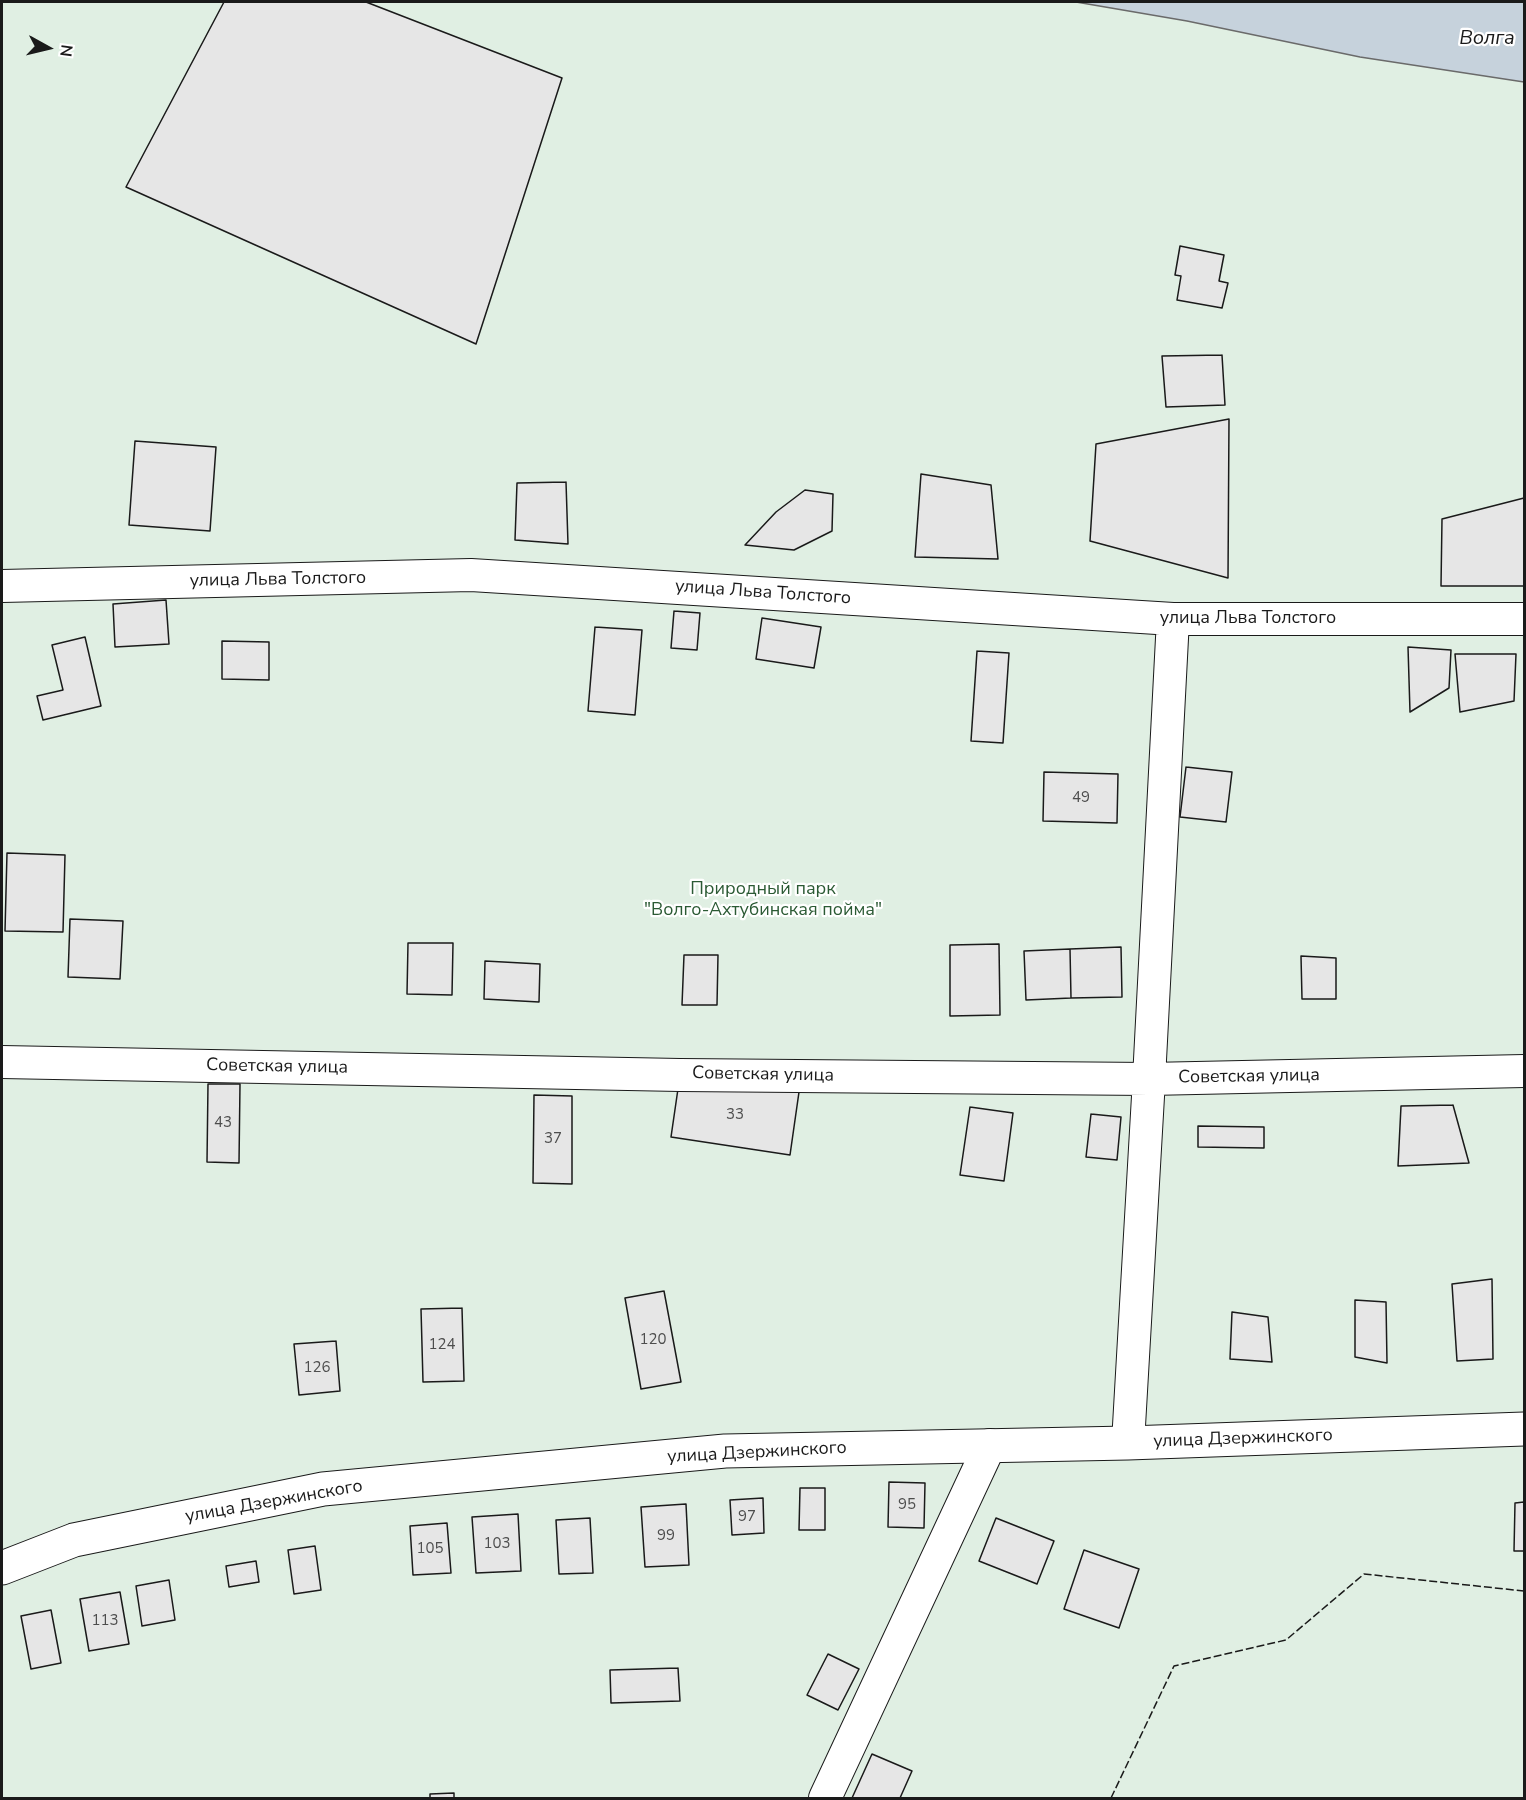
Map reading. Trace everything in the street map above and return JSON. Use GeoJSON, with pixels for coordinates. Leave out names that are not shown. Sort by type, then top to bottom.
{"type":"FeatureCollection","features":[{"type":"Feature","properties":{"kind":"street","name":"улица Льва Толстого"},"geometry":{"type":"LineString","coordinates":[[2,586],[471,575],[1173,619],[1524,620]]}},
{"type":"Feature","properties":{"kind":"street"},"geometry":{"type":"LineString","coordinates":[[1128,1443],[1173,619]]}},
{"type":"Feature","properties":{"kind":"street","name":"Советская улица"},"geometry":{"type":"LineString","coordinates":[[2,1062],[680,1075],[1149,1079],[1524,1071]]}},
{"type":"Feature","properties":{"kind":"street","name":"улица Дзержинского"},"geometry":{"type":"LineString","coordinates":[[2,1568],[74,1540],[323,1489],[726,1451],[1128,1443],[1524,1429]]}},
{"type":"Feature","properties":{"kind":"street"},"geometry":{"type":"LineString","coordinates":[[825,1798],[990,1445]]}},
{"type":"Feature","properties":{"kind":"green space","name":"Природный парк \"Волго-Ахтубинская пойма\""},"geometry":{"type":"Polygon","coordinates":[[[2,2],[1524,2],[1524,1798],[2,1798],[2,2]]]}},
{"type":"Feature","properties":{"kind":"water","name":"Волга"},"geometry":{"type":"Polygon","coordinates":[[[1076,2],[1524,2],[1524,82],[1360,57],[1187,21],[1076,2]]]}},
{"type":"Feature","properties":{"kind":"building"},"geometry":{"type":"Polygon","coordinates":[[[224,2],[366,2],[562,78],[476,344],[126,187],[224,2]]]}},
{"type":"Feature","properties":{"kind":"building"},"geometry":{"type":"Polygon","coordinates":[[[1180,246],[1224,255],[1219,281],[1228,283],[1222,308],[1177,300],[1181,276],[1175,275],[1180,246]]]}},
{"type":"Feature","properties":{"kind":"building"},"geometry":{"type":"Polygon","coordinates":[[[1222,355],[1225,405],[1166,407],[1162,356],[1222,355]]]}},
{"type":"Feature","properties":{"kind":"building"},"geometry":{"type":"Polygon","coordinates":[[[1229,419],[1228,578],[1090,541],[1096,444],[1229,419]]]}},
{"type":"Feature","properties":{"kind":"building"},"geometry":{"type":"Polygon","coordinates":[[[135,441],[216,447],[210,531],[129,525],[135,441]]]}},
{"type":"Feature","properties":{"kind":"building"},"geometry":{"type":"Polygon","coordinates":[[[921,474],[991,485],[998,559],[915,557],[921,474]]]}},
{"type":"Feature","properties":{"kind":"building"},"geometry":{"type":"Polygon","coordinates":[[[566,482],[568,544],[515,540],[517,483],[566,482]]]}},
{"type":"Feature","properties":{"kind":"building"},"geometry":{"type":"Polygon","coordinates":[[[805,490],[833,494],[832,531],[794,550],[745,545],[776,512],[805,490]]]}},
{"type":"Feature","properties":{"kind":"building"},"geometry":{"type":"Polygon","coordinates":[[[1524,498],[1524,586],[1441,586],[1442,519],[1524,498]]]}},
{"type":"Feature","properties":{"kind":"building"},"geometry":{"type":"Polygon","coordinates":[[[166,600],[169,644],[115,647],[113,604],[166,600]]]}},
{"type":"Feature","properties":{"kind":"building"},"geometry":{"type":"Polygon","coordinates":[[[674,611],[700,613],[697,650],[671,648],[674,611]]]}},
{"type":"Feature","properties":{"kind":"building"},"geometry":{"type":"Polygon","coordinates":[[[762,618],[821,627],[814,668],[756,659],[762,618]]]}},
{"type":"Feature","properties":{"kind":"building"},"geometry":{"type":"Polygon","coordinates":[[[595,627],[642,630],[635,715],[588,711],[595,627]]]}},
{"type":"Feature","properties":{"kind":"building"},"geometry":{"type":"Polygon","coordinates":[[[85,637],[101,706],[43,720],[37,696],[63,690],[52,645],[85,637]]]}},
{"type":"Feature","properties":{"kind":"building"},"geometry":{"type":"Polygon","coordinates":[[[222,641],[269,642],[269,680],[222,679],[222,641]]]}},
{"type":"Feature","properties":{"kind":"building"},"geometry":{"type":"Polygon","coordinates":[[[1408,647],[1451,650],[1449,688],[1410,712],[1408,647]]]}},
{"type":"Feature","properties":{"kind":"building"},"geometry":{"type":"Polygon","coordinates":[[[977,651],[1009,653],[1003,743],[971,741],[977,651]]]}},
{"type":"Feature","properties":{"kind":"building"},"geometry":{"type":"Polygon","coordinates":[[[1455,654],[1516,654],[1514,701],[1460,712],[1455,654]]]}},
{"type":"Feature","properties":{"kind":"building"},"geometry":{"type":"Polygon","coordinates":[[[1186,767],[1232,772],[1226,822],[1180,817],[1186,767]]]}},
{"type":"Feature","properties":{"kind":"building"},"geometry":{"type":"Polygon","coordinates":[[[1044,772],[1118,774],[1117,823],[1043,821],[1044,772]]]}},
{"type":"Feature","properties":{"kind":"building"},"geometry":{"type":"Polygon","coordinates":[[[7,853],[65,855],[63,932],[5,931],[7,853]]]}},
{"type":"Feature","properties":{"kind":"building"},"geometry":{"type":"Polygon","coordinates":[[[70,919],[123,921],[120,979],[68,977],[70,919]]]}},
{"type":"Feature","properties":{"kind":"building"},"geometry":{"type":"Polygon","coordinates":[[[408,943],[453,943],[452,995],[407,994],[408,943]]]}},
{"type":"Feature","properties":{"kind":"building"},"geometry":{"type":"Polygon","coordinates":[[[999,944],[1000,1015],[950,1016],[950,945],[999,944]]]}},
{"type":"Feature","properties":{"kind":"building"},"geometry":{"type":"Polygon","coordinates":[[[1121,947],[1122,997],[1071,998],[1070,949],[1121,947]]]}},
{"type":"Feature","properties":{"kind":"building"},"geometry":{"type":"Polygon","coordinates":[[[1070,949],[1071,998],[1026,1000],[1024,951],[1070,949]]]}},
{"type":"Feature","properties":{"kind":"building"},"geometry":{"type":"Polygon","coordinates":[[[684,955],[718,955],[717,1005],[682,1005],[684,955]]]}},
{"type":"Feature","properties":{"kind":"building"},"geometry":{"type":"Polygon","coordinates":[[[1301,956],[1336,958],[1336,999],[1302,999],[1301,956]]]}},
{"type":"Feature","properties":{"kind":"building"},"geometry":{"type":"Polygon","coordinates":[[[485,961],[540,964],[539,1002],[484,999],[485,961]]]}},
{"type":"Feature","properties":{"kind":"building"},"geometry":{"type":"Polygon","coordinates":[[[680,1075],[799,1092],[790,1155],[671,1137],[680,1075]]]}},
{"type":"Feature","properties":{"kind":"building"},"geometry":{"type":"Polygon","coordinates":[[[208,1084],[240,1084],[239,1163],[207,1162],[208,1084]]]}},
{"type":"Feature","properties":{"kind":"building"},"geometry":{"type":"Polygon","coordinates":[[[534,1095],[572,1096],[572,1184],[533,1183],[534,1095]]]}},
{"type":"Feature","properties":{"kind":"building"},"geometry":{"type":"Polygon","coordinates":[[[1453,1105],[1469,1163],[1398,1166],[1401,1106],[1453,1105]]]}},
{"type":"Feature","properties":{"kind":"building"},"geometry":{"type":"Polygon","coordinates":[[[970,1107],[1013,1113],[1004,1181],[960,1175],[970,1107]]]}},
{"type":"Feature","properties":{"kind":"building"},"geometry":{"type":"Polygon","coordinates":[[[1091,1114],[1121,1117],[1117,1160],[1086,1157],[1091,1114]]]}},
{"type":"Feature","properties":{"kind":"building"},"geometry":{"type":"Polygon","coordinates":[[[1198,1126],[1264,1127],[1264,1148],[1198,1147],[1198,1126]]]}},
{"type":"Feature","properties":{"kind":"building"},"geometry":{"type":"Polygon","coordinates":[[[1492,1279],[1493,1359],[1457,1361],[1452,1284],[1492,1279]]]}},
{"type":"Feature","properties":{"kind":"building"},"geometry":{"type":"Polygon","coordinates":[[[664,1291],[681,1382],[641,1389],[625,1298],[664,1291]]]}},
{"type":"Feature","properties":{"kind":"building"},"geometry":{"type":"Polygon","coordinates":[[[1355,1300],[1386,1302],[1387,1363],[1355,1357],[1355,1300]]]}},
{"type":"Feature","properties":{"kind":"building"},"geometry":{"type":"Polygon","coordinates":[[[462,1308],[464,1381],[423,1382],[421,1309],[462,1308]]]}},
{"type":"Feature","properties":{"kind":"building"},"geometry":{"type":"Polygon","coordinates":[[[1232,1312],[1268,1317],[1272,1362],[1230,1359],[1232,1312]]]}},
{"type":"Feature","properties":{"kind":"building"},"geometry":{"type":"Polygon","coordinates":[[[336,1341],[340,1391],[299,1395],[294,1344],[336,1341]]]}},
{"type":"Feature","properties":{"kind":"building"},"geometry":{"type":"Polygon","coordinates":[[[889,1482],[925,1483],[924,1528],[888,1527],[889,1482]]]}},
{"type":"Feature","properties":{"kind":"building"},"geometry":{"type":"Polygon","coordinates":[[[800,1488],[825,1488],[825,1530],[799,1530],[800,1488]]]}},
{"type":"Feature","properties":{"kind":"building"},"geometry":{"type":"Polygon","coordinates":[[[763,1498],[764,1533],[732,1535],[730,1500],[763,1498]]]}},
{"type":"Feature","properties":{"kind":"building"},"geometry":{"type":"Polygon","coordinates":[[[1524,1502],[1524,1551],[1514,1551],[1515,1503],[1524,1502]]]}},
{"type":"Feature","properties":{"kind":"building"},"geometry":{"type":"Polygon","coordinates":[[[686,1504],[689,1565],[645,1567],[641,1507],[686,1504]]]}},
{"type":"Feature","properties":{"kind":"building"},"geometry":{"type":"Polygon","coordinates":[[[518,1514],[521,1571],[476,1573],[472,1517],[518,1514]]]}},
{"type":"Feature","properties":{"kind":"building"},"geometry":{"type":"Polygon","coordinates":[[[590,1518],[593,1573],[559,1574],[556,1520],[590,1518]]]}},
{"type":"Feature","properties":{"kind":"building"},"geometry":{"type":"Polygon","coordinates":[[[996,1518],[1054,1541],[1037,1584],[979,1561],[996,1518]]]}},
{"type":"Feature","properties":{"kind":"building"},"geometry":{"type":"Polygon","coordinates":[[[447,1523],[451,1573],[413,1575],[410,1526],[447,1523]]]}},
{"type":"Feature","properties":{"kind":"building"},"geometry":{"type":"Polygon","coordinates":[[[315,1546],[321,1590],[294,1594],[288,1550],[315,1546]]]}},
{"type":"Feature","properties":{"kind":"building"},"geometry":{"type":"Polygon","coordinates":[[[1084,1550],[1139,1569],[1119,1628],[1064,1609],[1084,1550]]]}},
{"type":"Feature","properties":{"kind":"building"},"geometry":{"type":"Polygon","coordinates":[[[256,1561],[259,1582],[229,1587],[226,1566],[256,1561]]]}},
{"type":"Feature","properties":{"kind":"building"},"geometry":{"type":"Polygon","coordinates":[[[169,1580],[175,1620],[142,1626],[136,1586],[169,1580]]]}},
{"type":"Feature","properties":{"kind":"building"},"geometry":{"type":"Polygon","coordinates":[[[120,1592],[129,1644],[89,1651],[80,1599],[120,1592]]]}},
{"type":"Feature","properties":{"kind":"building"},"geometry":{"type":"Polygon","coordinates":[[[51,1610],[61,1663],[31,1669],[21,1616],[51,1610]]]}},
{"type":"Feature","properties":{"kind":"building"},"geometry":{"type":"Polygon","coordinates":[[[828,1654],[859,1669],[838,1710],[807,1695],[828,1654]]]}},
{"type":"Feature","properties":{"kind":"building"},"geometry":{"type":"Polygon","coordinates":[[[678,1668],[680,1701],[611,1703],[610,1670],[678,1668]]]}},
{"type":"Feature","properties":{"kind":"building"},"geometry":{"type":"Polygon","coordinates":[[[872,1754],[912,1771],[900,1798],[852,1798],[872,1754]]]}},
{"type":"Feature","properties":{"kind":"building"},"geometry":{"type":"Polygon","coordinates":[[[454,1793],[454,1798],[430,1798],[430,1794],[454,1793]]]}},
{"type":"Feature","properties":{"kind":"fence"},"geometry":{"type":"LineString","coordinates":[[1111,1798],[1174,1666],[1286,1640],[1364,1574],[1524,1591]]}}]}
